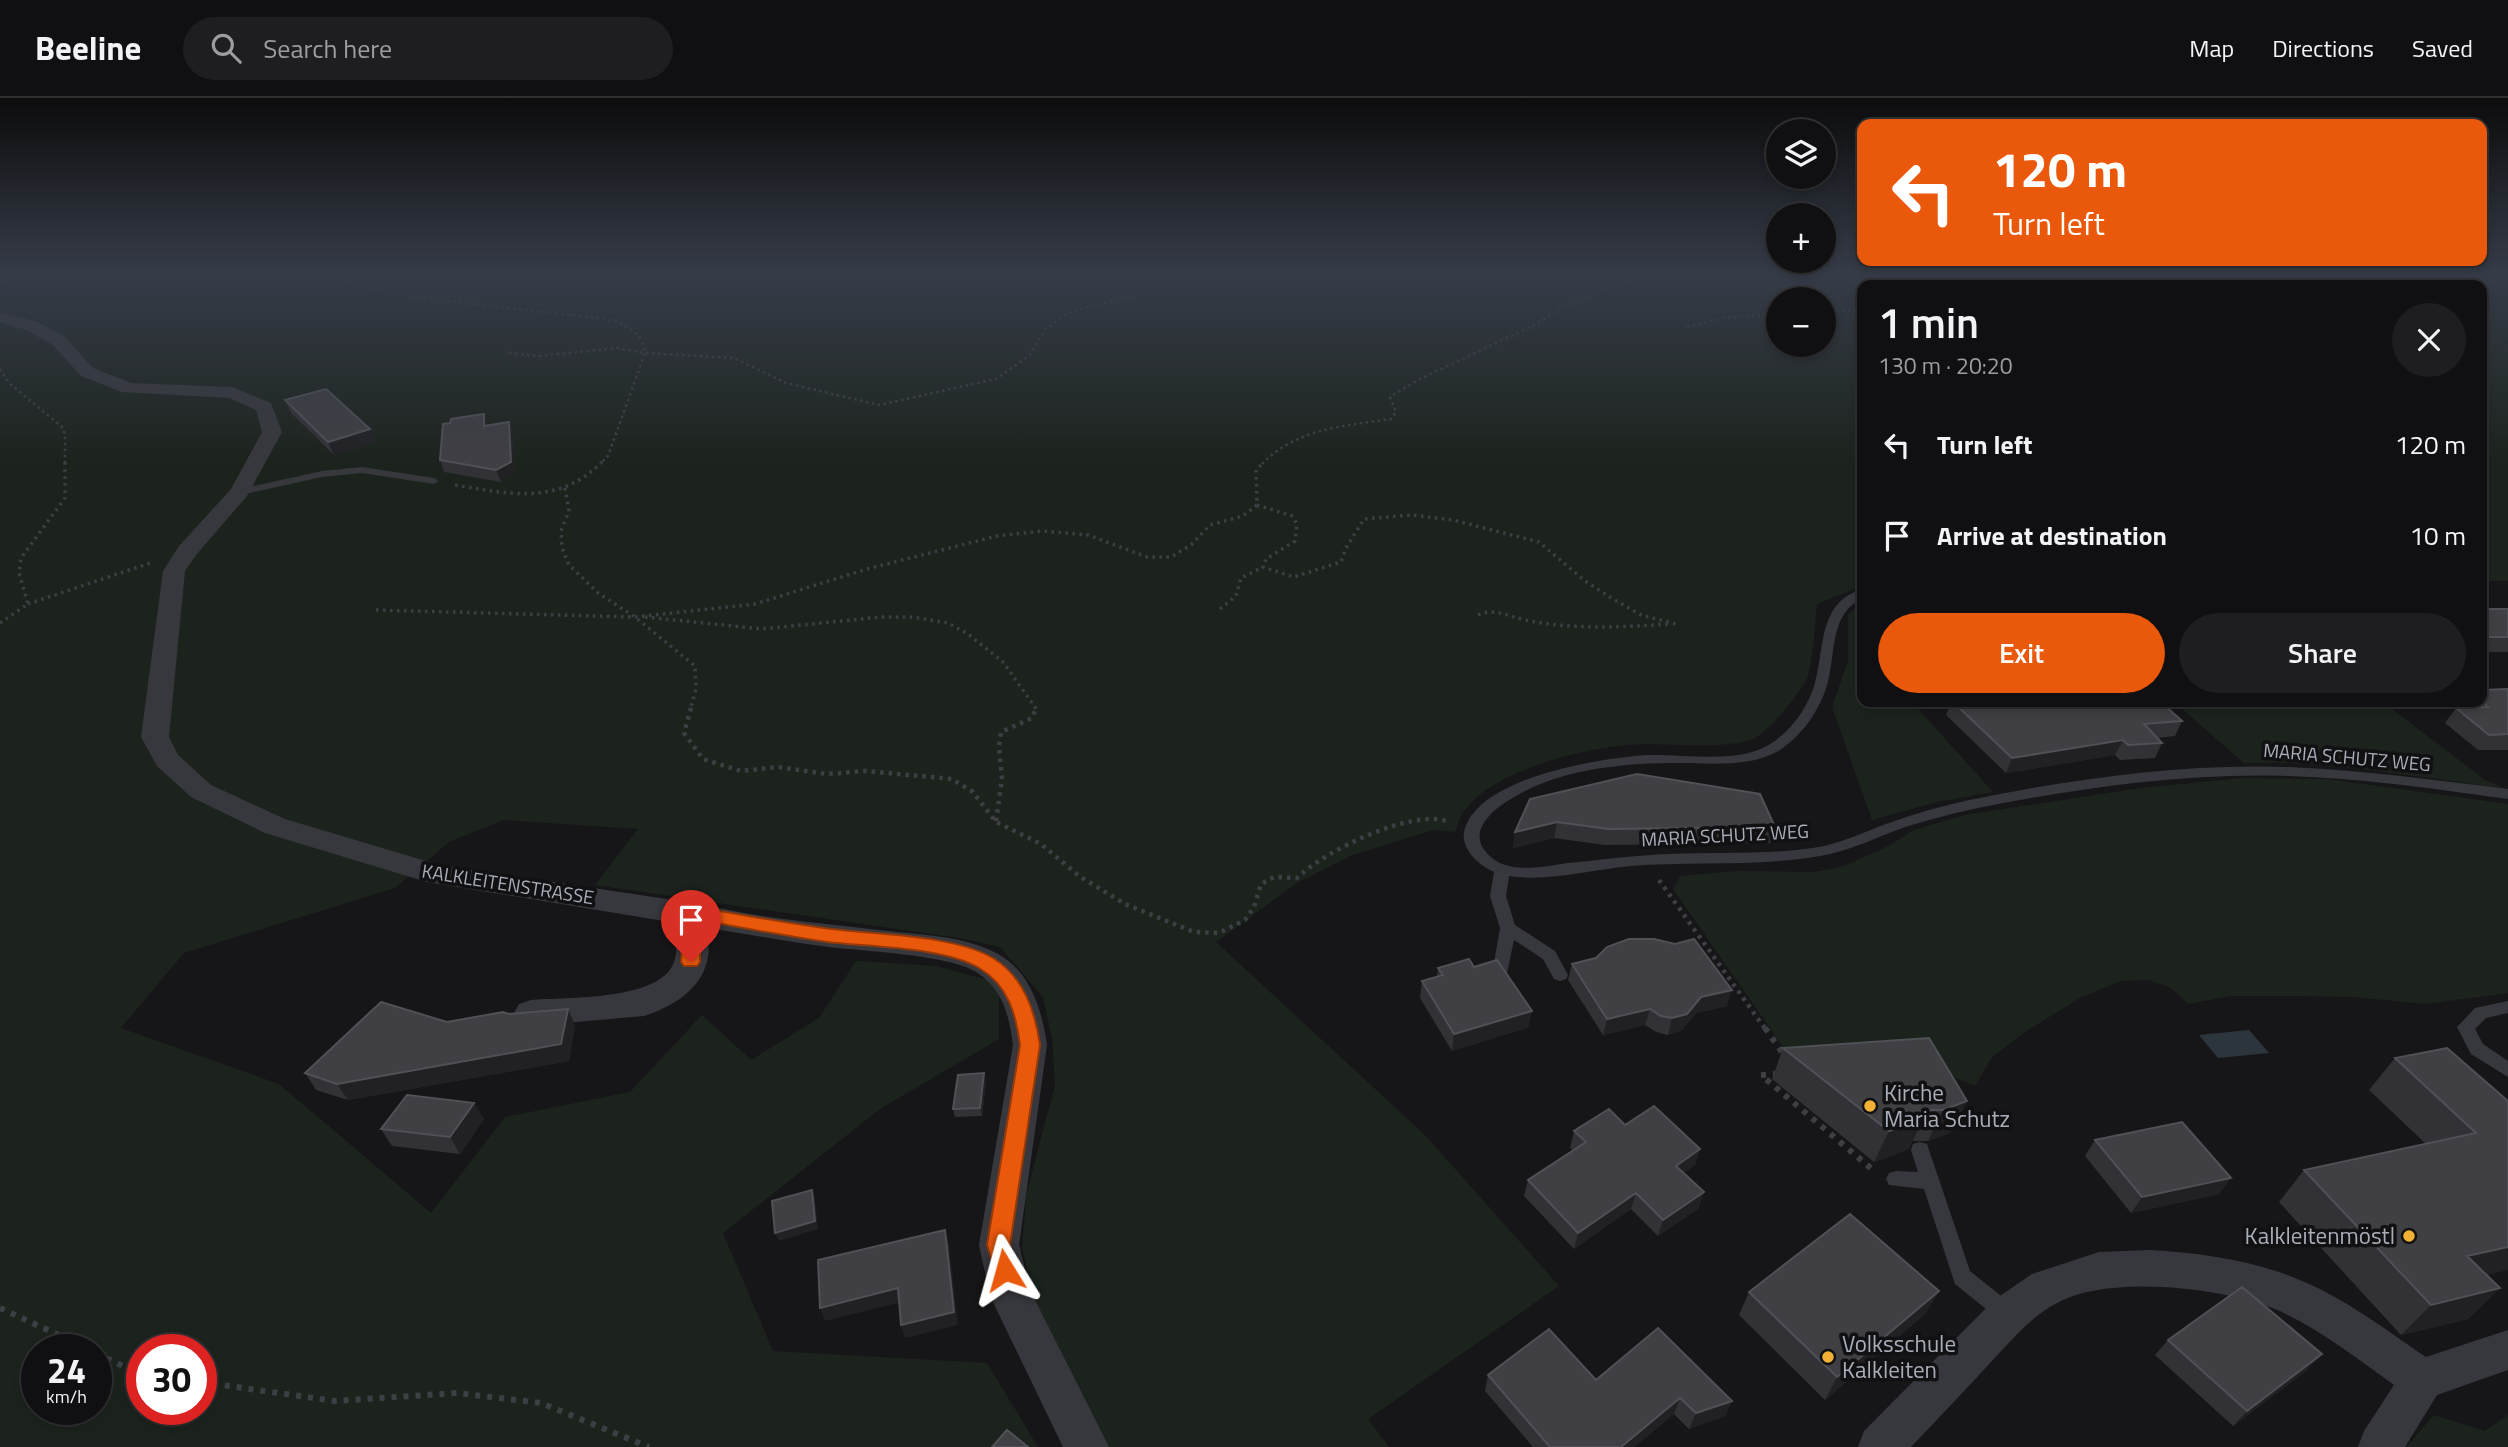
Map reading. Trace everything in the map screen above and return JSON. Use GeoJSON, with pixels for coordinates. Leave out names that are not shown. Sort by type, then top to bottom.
{"type":"FeatureCollection","features":[{"type":"Feature","properties":{"kind":"street","name":"KALKLEITENSTRASSE"},"geometry":{"type":"LineString","coordinates":[[54,338],[88,372],[128,388],[232,393],[264,407],[272,432],[240,492],[187,551],[174,571],[155,737],[167,760],[201,791],[275,826],[438,875],[692,912],[825,935],[951,950],[986,963],[1013,987],[1026,1016],[1030,1045],[999,1245],[1011,1296],[1087,1447]]}},
{"type":"Feature","properties":{"kind":"street"},"geometry":{"type":"LineString","coordinates":[[517,1015],[644,1003],[677,985],[691,962],[692,912]]}},
{"type":"Feature","properties":{"kind":"street"},"geometry":{"type":"LineString","coordinates":[[1880,1447],[2009,1314],[2046,1287],[2099,1270],[2149,1268],[2206,1272],[2290,1295],[2344,1326],[2422,1379]]}},
{"type":"Feature","properties":{"kind":"street"},"geometry":{"type":"LineString","coordinates":[[2380,1447],[2422,1379],[2508,1350]]}},
{"type":"Feature","properties":{"kind":"lane"},"geometry":{"type":"LineString","coordinates":[[240,492],[322,474],[362,470],[433,481]]}},
{"type":"Feature","properties":{"kind":"lane"},"geometry":{"type":"LineString","coordinates":[[1501,969],[1508,928],[1497,896],[1502,871],[1485,863],[1472,844],[1471,831],[1483,812],[1496,802],[1555,774],[1594,765],[1660,759],[1742,757],[1761,754],[1781,744],[1801,722],[1821,685],[1830,627],[1837,609],[1857,596]]}},
{"type":"Feature","properties":{"kind":"lane","name":"MARIA SCHUTZ WEG"},"geometry":{"type":"LineString","coordinates":[[1502,871],[1536,872],[1644,860],[1809,853],[1854,844],[1897,825],[1967,806],[2185,774],[2255,771],[2316,773],[2508,794]]}},
{"type":"Feature","properties":{"kind":"lane"},"geometry":{"type":"LineString","coordinates":[[1508,928],[1549,955],[1560,975]]}},
{"type":"Feature","properties":{"kind":"lane"},"geometry":{"type":"LineString","coordinates":[[2508,1007],[2481,1013],[2466,1027],[2477,1049],[2508,1070]]}},
{"type":"Feature","properties":{"kind":"lane"},"geometry":{"type":"LineString","coordinates":[[1920,1150],[1962,1277],[2009,1314]]}},
{"type":"Feature","properties":{"kind":"lane"},"geometry":{"type":"LineString","coordinates":[[1896,1179],[1931,1181]]}},
{"type":"Feature","properties":{"kind":"path"},"geometry":{"type":"LineString","coordinates":[[433,481],[519,496],[565,488],[587,477],[608,456],[645,353],[644,342],[640,338]]}},
{"type":"Feature","properties":{"kind":"path"},"geometry":{"type":"LineString","coordinates":[[509,353],[540,356],[617,348],[645,353],[734,358],[786,383],[878,405],[996,379],[1030,355],[1040,338]]}},
{"type":"Feature","properties":{"kind":"path"},"geometry":{"type":"LineString","coordinates":[[1257,505],[1256,470],[1270,453],[1292,439],[1323,428],[1391,419],[1396,412],[1390,397],[1418,380],[1507,338]]}},
{"type":"Feature","properties":{"kind":"path"},"geometry":{"type":"LineString","coordinates":[[0,369],[9,383],[61,427],[65,434],[65,498],[21,558],[19,573],[28,604]]}},
{"type":"Feature","properties":{"kind":"path"},"geometry":{"type":"LineString","coordinates":[[565,488],[569,511],[561,531],[562,548],[569,565],[598,593],[635,617],[695,666],[696,690],[684,733],[703,759],[741,771],[778,767],[827,774],[866,771],[952,779],[973,792],[996,822],[1041,844],[1079,876],[1125,904],[1166,922],[1209,935],[1245,920],[1254,907],[1261,884],[1274,877],[1297,878],[1325,855],[1365,838],[1406,823],[1439,818],[1471,831]]}},
{"type":"Feature","properties":{"kind":"path"},"geometry":{"type":"LineString","coordinates":[[1220,609],[1236,596],[1241,578],[1262,567],[1266,559],[1295,541],[1297,524],[1292,516],[1257,505]]}},
{"type":"Feature","properties":{"kind":"path"},"geometry":{"type":"LineString","coordinates":[[635,617],[755,604],[867,569],[997,537],[1032,532],[1088,536],[1147,557],[1171,556],[1191,545],[1210,525],[1242,516],[1257,505]]}},
{"type":"Feature","properties":{"kind":"path"},"geometry":{"type":"LineString","coordinates":[[1262,567],[1294,577],[1342,562],[1346,548],[1364,519],[1412,515],[1453,520],[1539,542],[1585,582],[1613,599],[1642,615],[1676,624],[1592,628],[1514,619],[1491,610],[1478,615]]}},
{"type":"Feature","properties":{"kind":"path"},"geometry":{"type":"LineString","coordinates":[[0,623],[28,604],[187,551]]}},
{"type":"Feature","properties":{"kind":"path"},"geometry":{"type":"LineString","coordinates":[[376,610],[635,617],[762,629],[881,617],[912,617],[948,623],[968,634],[1015,675],[1037,709],[1032,718],[1001,732],[999,747],[1002,779],[996,822]]}},
{"type":"Feature","properties":{"kind":"path"},"geometry":{"type":"LineString","coordinates":[[1644,860],[1788,1060]]}},
{"type":"Feature","properties":{"kind":"path"},"geometry":{"type":"LineString","coordinates":[[1784,1073],[1761,1076],[1878,1174],[1896,1179]]}},
{"type":"Feature","properties":{"kind":"path"},"geometry":{"type":"LineString","coordinates":[[0,1308],[56,1334]]}},
{"type":"Feature","properties":{"kind":"path"},"geometry":{"type":"LineString","coordinates":[[217,1384],[335,1401],[457,1393],[541,1402],[649,1447]]}},
{"type":"Feature","properties":{"kind":"shaded area"},"geometry":{"type":"Polygon","coordinates":[[[0,338],[1766,338],[1766,357],[1836,357],[1836,338],[1857,338],[1857,588],[1817,604],[1807,678],[1798,693],[1762,734],[1743,742],[1728,744],[1640,744],[1606,748],[1581,752],[1526,769],[1479,795],[1463,812],[1456,832],[1433,830],[1353,855],[1297,883],[1216,942],[1425,1135],[1559,1286],[1368,1419],[1389,1447],[1107,1447],[1076,1394],[1034,1297],[1022,1249],[1026,1196],[1055,1085],[1052,1038],[1043,997],[1000,947],[965,939],[595,885],[638,829],[504,820],[449,842],[395,888],[184,953],[121,1028],[279,1084],[431,1213],[505,1117],[630,1092],[702,1015],[751,1060],[819,1018],[856,961],[936,966],[999,983],[999,1039],[880,1109],[723,1233],[773,1351],[987,1363],[1038,1447],[0,1447],[0,338]]]}},
{"type":"Feature","properties":{"kind":"shaded area"},"geometry":{"type":"Polygon","coordinates":[[[2487,338],[2508,338],[2508,581],[2487,581],[2487,338]]]}},
{"type":"Feature","properties":{"kind":"shaded area"},"geometry":{"type":"Polygon","coordinates":[[[1857,606],[1857,707],[1916,707],[1993,792],[1937,802],[1872,820],[1832,707],[1848,661],[1848,615],[1857,606]]]}},
{"type":"Feature","properties":{"kind":"shaded area"},"geometry":{"type":"Polygon","coordinates":[[[2180,707],[2390,707],[2485,780],[2504,788],[2342,767],[2244,763],[2180,707]]]}},
{"type":"Feature","properties":{"kind":"shaded area"},"geometry":{"type":"Polygon","coordinates":[[[2243,778],[2327,779],[2508,804],[2508,993],[2425,1004],[2355,997],[2230,996],[2188,1004],[2171,988],[2149,980],[2120,981],[2080,998],[2025,1032],[1992,1057],[1975,1086],[1914,1061],[1797,1067],[1673,889],[1680,876],[1736,871],[1814,872],[1841,867],[1883,849],[1914,830],[1965,815],[2140,788],[2243,778]]]}},
{"type":"Feature","properties":{"kind":"shaded area"},"geometry":{"type":"Polygon","coordinates":[[[2249,1030],[2269,1053],[2218,1058],[2199,1035],[2249,1030]]]}},
{"type":"Feature","properties":{"kind":"shaded area"},"geometry":{"type":"Polygon","coordinates":[[[2434,1415],[2485,1431],[2508,1415],[2508,1447],[2406,1447],[2434,1415]]]}},
{"type":"Feature","properties":{"kind":"building"},"geometry":{"type":"Polygon","coordinates":[[[326,389],[370,429],[328,442],[285,400],[326,389]]]}},
{"type":"Feature","properties":{"kind":"building"},"geometry":{"type":"Polygon","coordinates":[[[484,414],[484,426],[509,422],[511,462],[496,470],[440,460],[443,424],[450,423],[451,419],[484,414]]]}},
{"type":"Feature","properties":{"kind":"building"},"geometry":{"type":"Polygon","coordinates":[[[2487,609],[2508,609],[2508,637],[2487,637],[2487,609]]]}},
{"type":"Feature","properties":{"kind":"building"},"geometry":{"type":"Polygon","coordinates":[[[2508,689],[2508,734],[2489,735],[2456,708],[2488,707],[2487,690],[2508,689]]]}},
{"type":"Feature","properties":{"kind":"building"},"geometry":{"type":"Polygon","coordinates":[[[1958,707],[2167,707],[2182,721],[2144,724],[2162,743],[2128,745],[2123,740],[2012,758],[1958,707]]]}},
{"type":"Feature","properties":{"kind":"building"},"geometry":{"type":"Polygon","coordinates":[[[1637,774],[1760,794],[1775,827],[1608,829],[1557,822],[1515,832],[1530,799],[1637,774]]]}},
{"type":"Feature","properties":{"kind":"building"},"geometry":{"type":"Polygon","coordinates":[[[1629,939],[1654,939],[1675,944],[1694,939],[1732,990],[1701,997],[1687,1014],[1672,1018],[1661,1016],[1650,1009],[1607,1019],[1572,964],[1596,958],[1607,947],[1629,939]]]}},
{"type":"Feature","properties":{"kind":"building"},"geometry":{"type":"Polygon","coordinates":[[[1469,959],[1474,967],[1497,960],[1532,1011],[1454,1034],[1422,981],[1443,975],[1438,968],[1469,959]]]}},
{"type":"Feature","properties":{"kind":"building"},"geometry":{"type":"Polygon","coordinates":[[[381,1002],[447,1022],[503,1012],[509,1014],[568,1009],[561,1044],[337,1084],[305,1073],[381,1002]]]}},
{"type":"Feature","properties":{"kind":"building"},"geometry":{"type":"Polygon","coordinates":[[[1929,1038],[1967,1101],[1943,1110],[1928,1110],[1924,1117],[1889,1131],[1783,1048],[1929,1038]]]}},
{"type":"Feature","properties":{"kind":"building"},"geometry":{"type":"Polygon","coordinates":[[[2447,1048],[2508,1101],[2508,1247],[2467,1256],[2500,1288],[2431,1305],[2304,1170],[2476,1133],[2395,1058],[2447,1048]]]}},
{"type":"Feature","properties":{"kind":"building"},"geometry":{"type":"Polygon","coordinates":[[[984,1073],[980,1108],[953,1109],[958,1075],[984,1073]]]}},
{"type":"Feature","properties":{"kind":"building"},"geometry":{"type":"Polygon","coordinates":[[[407,1095],[474,1103],[450,1137],[381,1129],[407,1095]]]}},
{"type":"Feature","properties":{"kind":"building"},"geometry":{"type":"Polygon","coordinates":[[[1654,1106],[1700,1149],[1676,1166],[1704,1192],[1663,1220],[1636,1193],[1578,1233],[1528,1180],[1586,1142],[1574,1131],[1609,1109],[1625,1125],[1654,1106]]]}},
{"type":"Feature","properties":{"kind":"building"},"geometry":{"type":"Polygon","coordinates":[[[2182,1122],[2231,1178],[2142,1197],[2095,1140],[2182,1122]]]}},
{"type":"Feature","properties":{"kind":"building"},"geometry":{"type":"Polygon","coordinates":[[[812,1190],[815,1221],[775,1233],[772,1201],[812,1190]]]}},
{"type":"Feature","properties":{"kind":"building","name":"Volksschule Kalkleiten"},"geometry":{"type":"Polygon","coordinates":[[[1850,1214],[1939,1291],[1837,1377],[1749,1292],[1850,1214]]]}},
{"type":"Feature","properties":{"kind":"building"},"geometry":{"type":"Polygon","coordinates":[[[945,1230],[954,1312],[901,1325],[898,1288],[820,1308],[818,1260],[945,1230]]]}},
{"type":"Feature","properties":{"kind":"building"},"geometry":{"type":"Polygon","coordinates":[[[2242,1287],[2322,1354],[2247,1411],[2168,1340],[2242,1287]]]}},
{"type":"Feature","properties":{"kind":"building"},"geometry":{"type":"Polygon","coordinates":[[[1658,1328],[1732,1401],[1696,1413],[1680,1398],[1621,1447],[1550,1447],[1488,1375],[1549,1329],[1596,1380],[1658,1328]]]}},
{"type":"Feature","properties":{"kind":"building"},"geometry":{"type":"Polygon","coordinates":[[[1007,1430],[1028,1447],[992,1447],[1007,1430]]]}},
{"type":"Feature","properties":{"kind":"place","name":"Kirche Maria Schutz"},"geometry":{"type":"Point","coordinates":[1870,1106]}},
{"type":"Feature","properties":{"kind":"place","name":"Kalkleitenmöstl"},"geometry":{"type":"Point","coordinates":[2409,1236]}},
{"type":"Feature","properties":{"kind":"place","name":"Volksschule Kalkleiten"},"geometry":{"type":"Point","coordinates":[1828,1357]}},
{"type":"Feature","properties":{"kind":"route"},"geometry":{"type":"LineString","coordinates":[[691,962],[692,912],[825,935],[951,950],[986,963],[1013,987],[1026,1016],[1030,1045],[999,1245],[1005,1270]]}}]}
